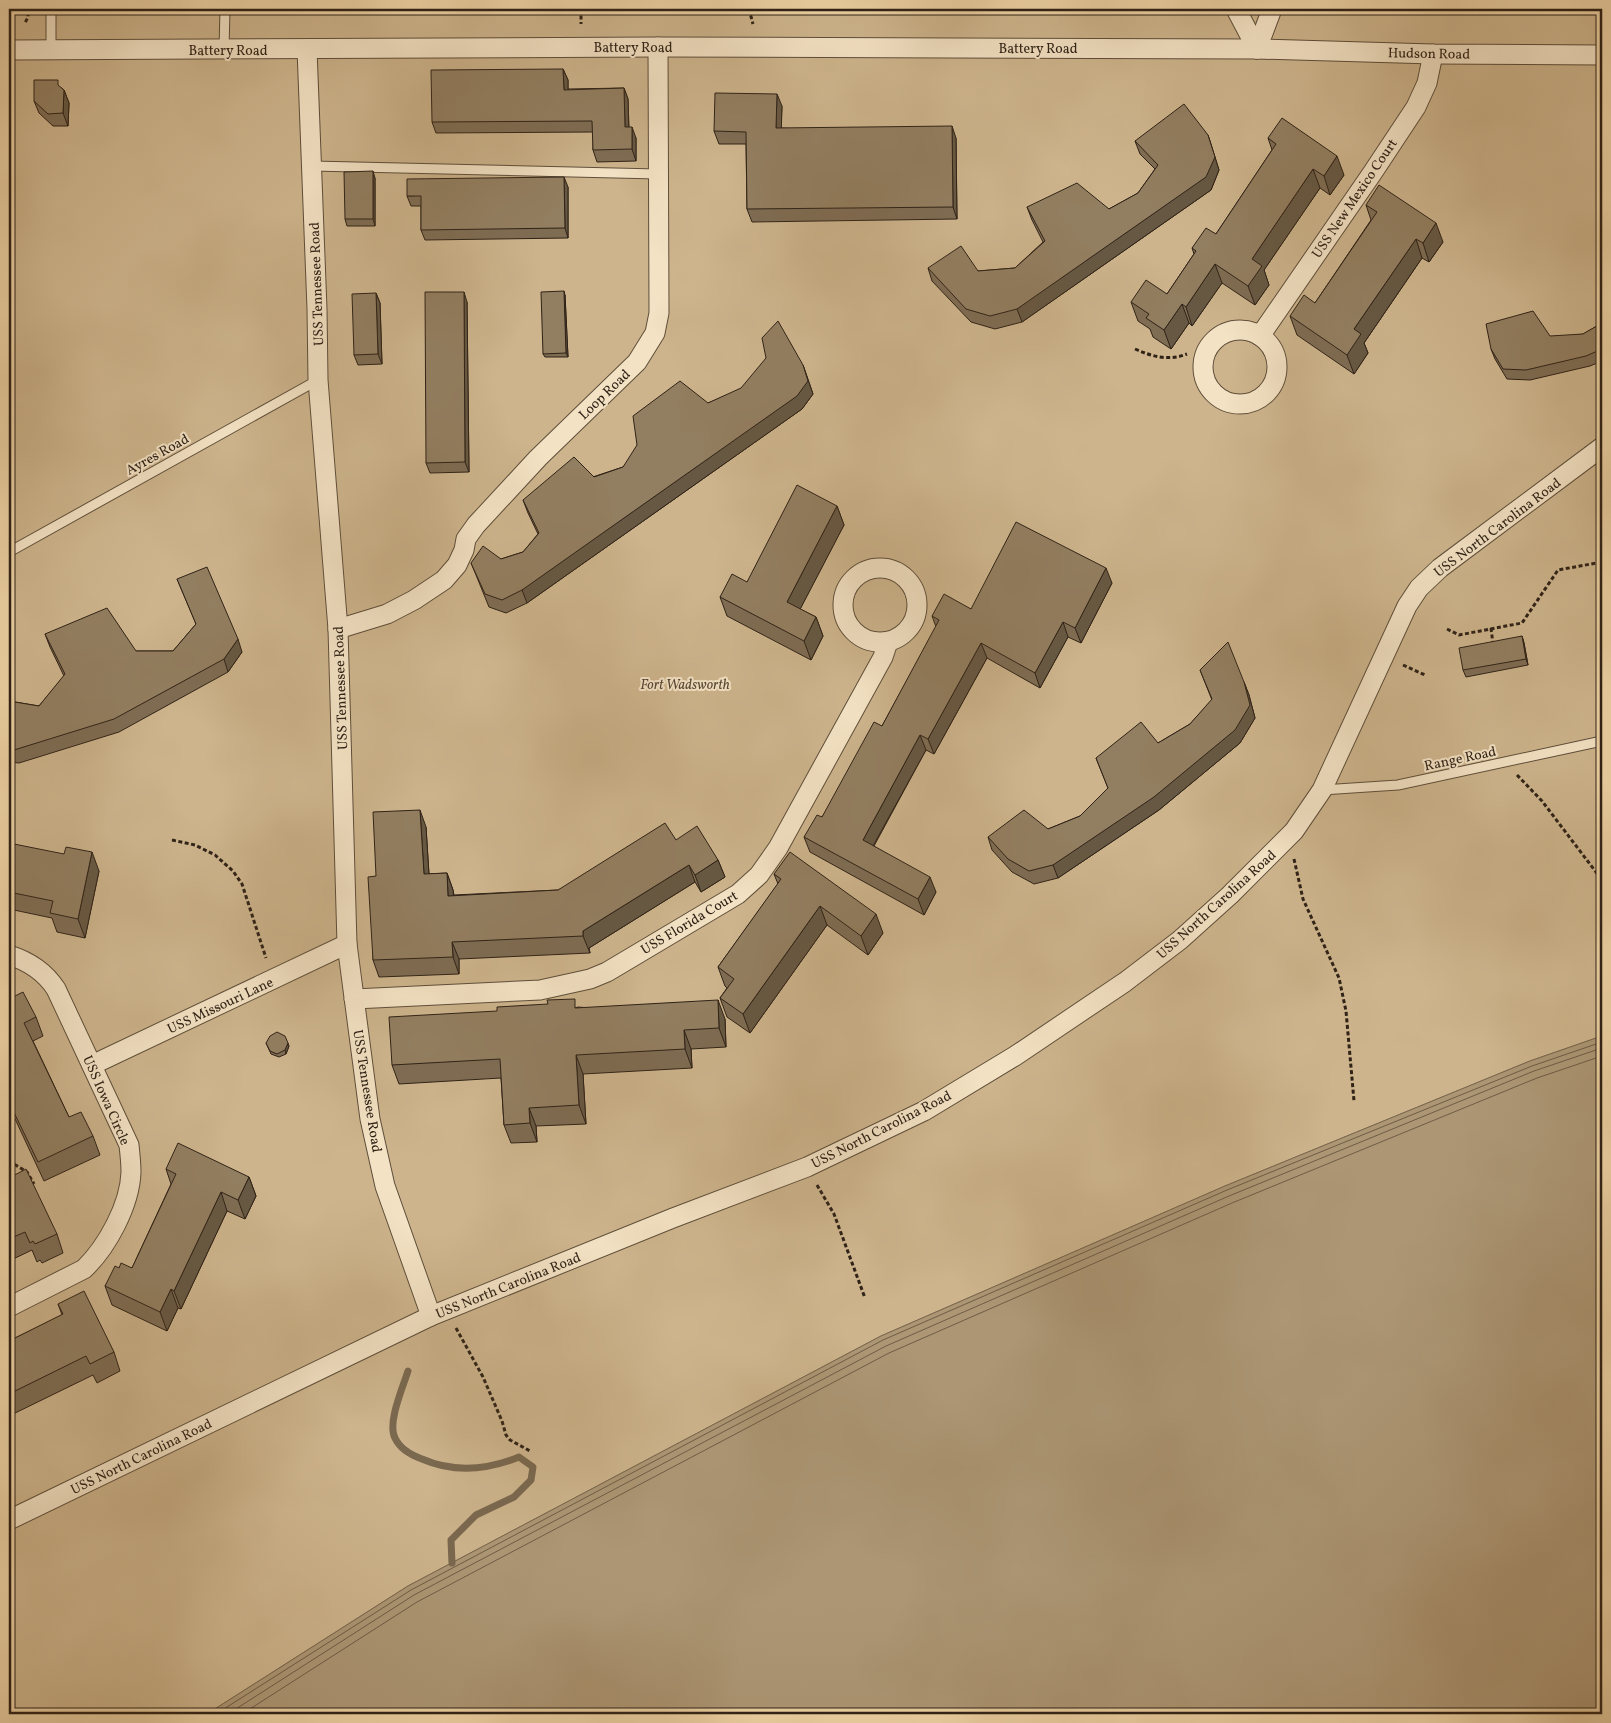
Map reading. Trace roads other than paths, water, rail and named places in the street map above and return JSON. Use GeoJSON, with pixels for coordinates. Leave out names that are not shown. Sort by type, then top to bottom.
{"type":"FeatureCollection","features":[{"type":"Feature","properties":{"kind":"street"},"geometry":{"type":"LineString","coordinates":[[1236,9],[1257,49]]}},
{"type":"Feature","properties":{"kind":"street"},"geometry":{"type":"LineString","coordinates":[[1257,49],[1272,9]]}},
{"type":"Feature","properties":{"kind":"street","name":"Battery Road"},"geometry":{"type":"LineString","coordinates":[[9,50],[658,47],[1257,49]]}},
{"type":"Feature","properties":{"kind":"street","name":"Loop Road"},"geometry":{"type":"LineString","coordinates":[[338,628],[387,614],[414,600],[444,580],[456,565],[464,550],[466,539],[476,525],[538,458],[637,362],[655,334],[659,313],[658,47]]}},
{"type":"Feature","properties":{"kind":"street","name":"USS Tennessee Road"},"geometry":{"type":"LineString","coordinates":[[307,49],[318,380],[338,628],[347,944],[370,1119],[385,1186],[438,1313]]}},
{"type":"Feature","properties":{"kind":"street","name":"Hudson Road"},"geometry":{"type":"LineString","coordinates":[[1257,49],[1433,54],[1602,54]]}},
{"type":"Feature","properties":{"kind":"street","name":"USS New Mexico Court"},"geometry":{"type":"LineString","coordinates":[[1260,336],[1416,107],[1427,83],[1433,54]]}},
{"type":"Feature","properties":{"kind":"street","name":"USS North Carolina Road"},"geometry":{"type":"LineString","coordinates":[[9,1520],[438,1313],[674,1218],[807,1167],[924,1111],[1015,1056],[1126,982],[1180,940],[1230,895],[1289,837],[1304,818],[1322,790],[1407,606],[1419,588],[1440,568],[1602,447]]}},
{"type":"Feature","properties":{"kind":"street","name":"USS Florida Court"},"geometry":{"type":"LineString","coordinates":[[354,999],[540,990],[573,983],[607,972],[738,894],[753,882],[778,848],[883,657],[888,642]]}},
{"type":"Feature","properties":{"kind":"street","name":"USS Missouri Lane"},"geometry":{"type":"LineString","coordinates":[[92,1065],[347,944]]}},
{"type":"Feature","properties":{"kind":"street","name":"USS Iowa Circle"},"geometry":{"type":"LineString","coordinates":[[9,955],[27,962],[52,982],[56,989],[129,1145],[131,1172],[126,1200],[102,1249],[84,1269],[9,1307]]}},
{"type":"Feature","properties":{"kind":"lane"},"geometry":{"type":"LineString","coordinates":[[51,9],[51,50]]}},
{"type":"Feature","properties":{"kind":"lane"},"geometry":{"type":"LineString","coordinates":[[224,50],[225,9]]}},
{"type":"Feature","properties":{"kind":"lane"},"geometry":{"type":"LineString","coordinates":[[9,50],[9,173]]}},
{"type":"Feature","properties":{"kind":"lane"},"geometry":{"type":"LineString","coordinates":[[312,166],[658,174]]}},
{"type":"Feature","properties":{"kind":"lane","name":"Ayres Road"},"geometry":{"type":"LineString","coordinates":[[9,552],[318,380]]}},
{"type":"Feature","properties":{"kind":"lane","name":"Range Road"},"geometry":{"type":"LineString","coordinates":[[1322,790],[1398,785],[1602,741]]}},
{"type":"Feature","properties":{"kind":"water"},"geometry":{"type":"Polygon","coordinates":[[[1602,1036],[1602,1714],[207,1714],[408,1586],[881,1336],[1225,1186],[1530,1061],[1602,1036]]]}},
{"type":"Feature","properties":{"kind":"waterway"},"geometry":{"type":"LineString","coordinates":[[408,1371],[394,1414],[393,1423],[395,1438],[406,1451],[434,1463],[458,1468],[495,1465],[519,1457],[533,1467],[531,1480],[514,1497],[476,1515],[451,1540],[452,1563]]}},
{"type":"Feature","properties":{"kind":"park label","name":"Fort Wadsworth"},"geometry":{"type":"Point","coordinates":[685,684]}}]}
